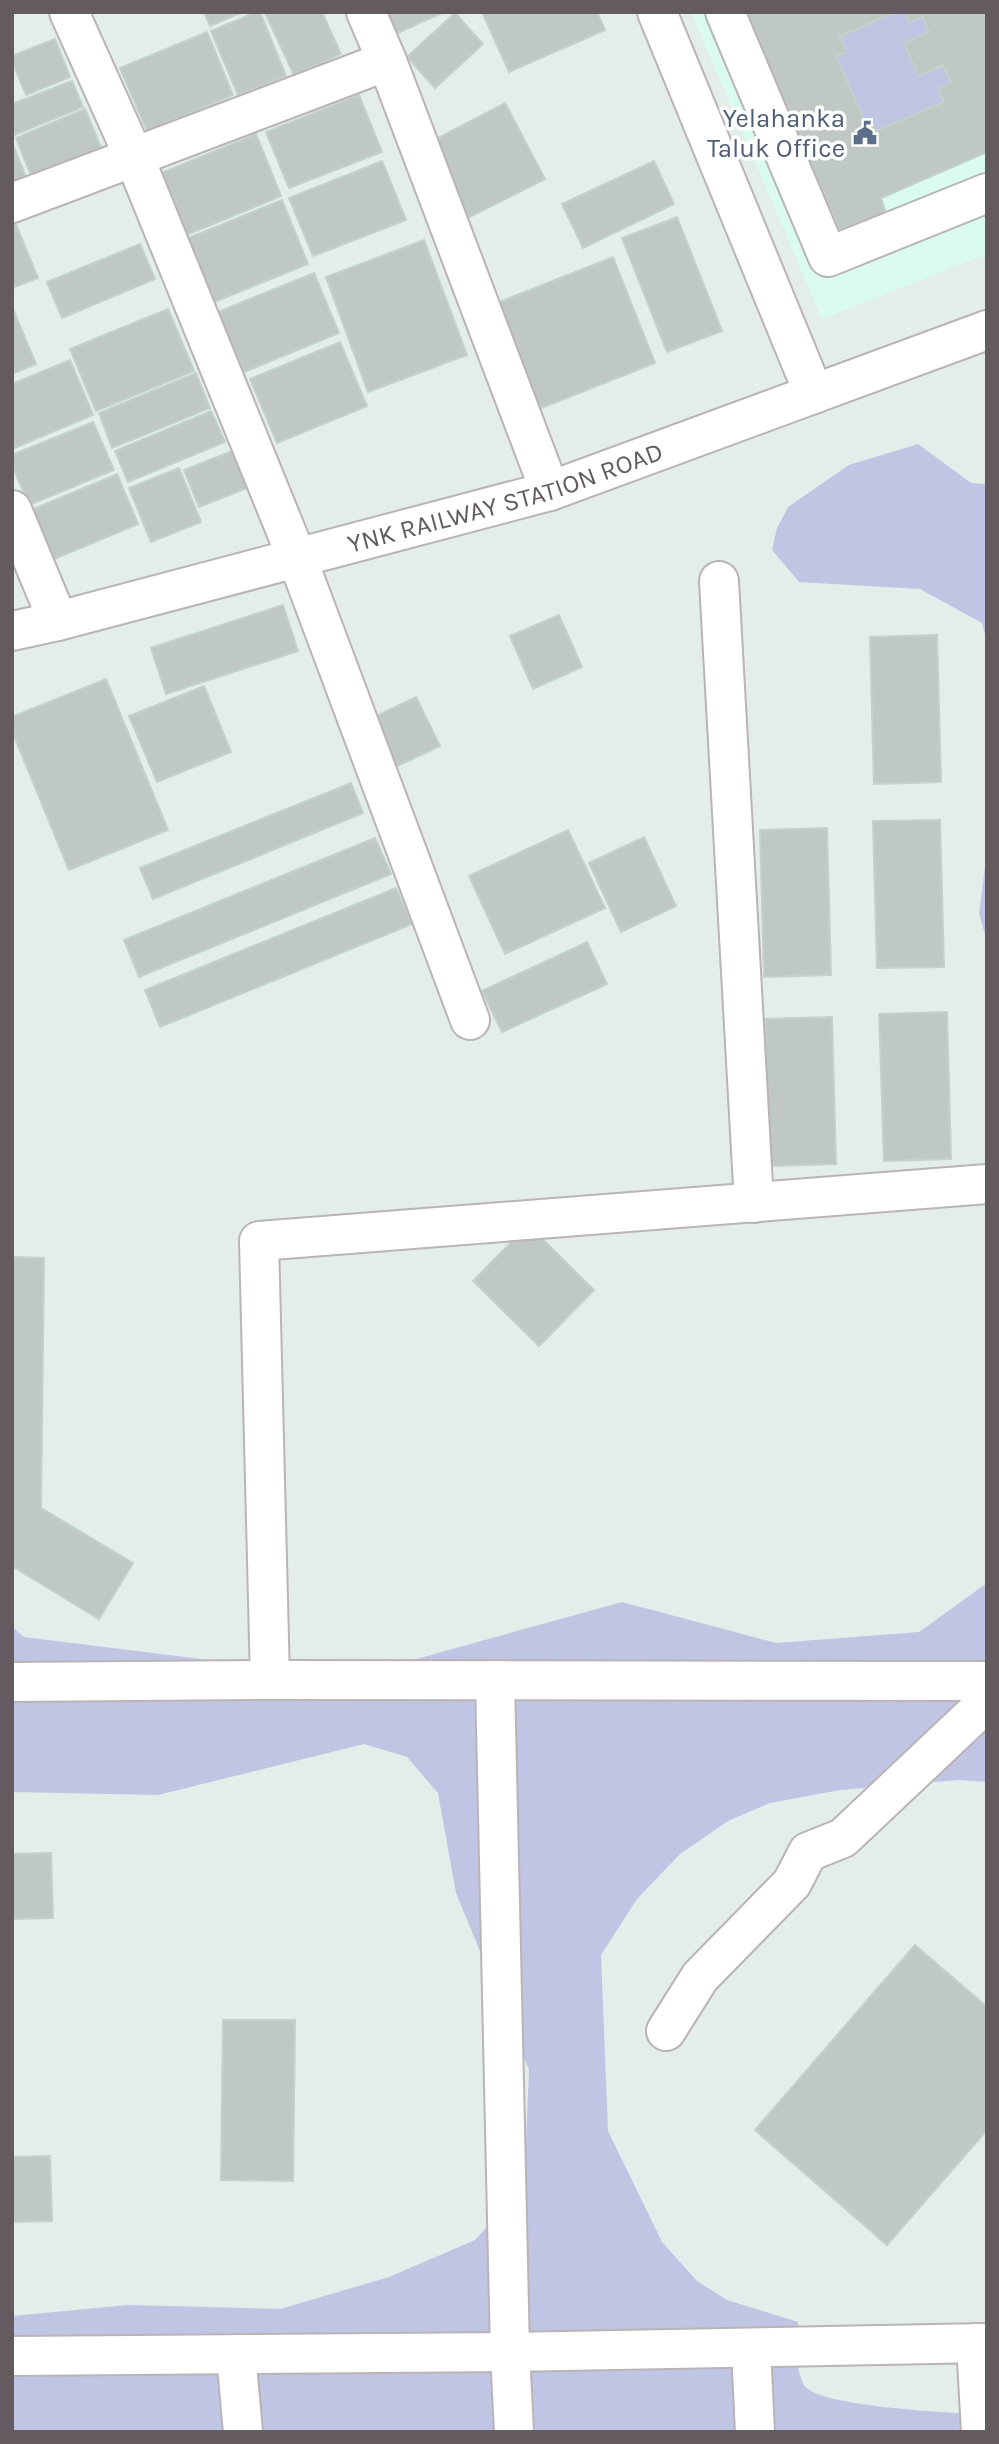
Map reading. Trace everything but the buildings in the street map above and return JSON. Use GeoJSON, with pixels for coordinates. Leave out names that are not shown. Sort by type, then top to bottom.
{"type":"FeatureCollection","features":[{"type":"Feature","properties":{"kind":"street"},"geometry":{"type":"LineString","coordinates":[[69,12],[134,157],[297,558],[470,1020]]}},
{"type":"Feature","properties":{"kind":"street"},"geometry":{"type":"LineString","coordinates":[[366,12],[550,491]]}},
{"type":"Feature","properties":{"kind":"street"},"geometry":{"type":"LineString","coordinates":[[657,12],[814,394]]}},
{"type":"Feature","properties":{"kind":"street"},"geometry":{"type":"LineString","coordinates":[[724,12],[828,257],[987,193]]}},
{"type":"Feature","properties":{"kind":"street"},"geometry":{"type":"LineString","coordinates":[[12,203],[387,61]]}},
{"type":"Feature","properties":{"kind":"street","name":"YNK RAILWAY STATION ROAD"},"geometry":{"type":"LineString","coordinates":[[12,631],[550,491],[987,330]]}},
{"type":"Feature","properties":{"kind":"street"},"geometry":{"type":"LineString","coordinates":[[12,509],[58,621]]}},
{"type":"Feature","properties":{"kind":"street"},"geometry":{"type":"LineString","coordinates":[[719,581],[754,1203]]}},
{"type":"Feature","properties":{"kind":"street"},"geometry":{"type":"LineString","coordinates":[[270,1680],[259,1241],[987,1184]]}},
{"type":"Feature","properties":{"kind":"street"},"geometry":{"type":"LineString","coordinates":[[495,1680],[514,2432]]}},
{"type":"Feature","properties":{"kind":"street"},"geometry":{"type":"LineString","coordinates":[[12,1682],[987,1681]]}},
{"type":"Feature","properties":{"kind":"street"},"geometry":{"type":"LineString","coordinates":[[666,2031],[700,1978],[792,1883],[807,1852],[843,1838],[987,1702]]}},
{"type":"Feature","properties":{"kind":"street"},"geometry":{"type":"LineString","coordinates":[[12,2356],[510,2352],[981,2343],[981,2432]]}},
{"type":"Feature","properties":{"kind":"street"},"geometry":{"type":"LineString","coordinates":[[751,2347],[755,2432]]}},
{"type":"Feature","properties":{"kind":"street"},"geometry":{"type":"LineString","coordinates":[[236,2354],[243,2432]]}},
{"type":"Feature","properties":{"kind":"shaded area","name":"Yelahanka Taluk Office"},"geometry":{"type":"Polygon","coordinates":[[[691,12],[987,12],[987,254],[822,319],[691,12]]]}},
{"type":"Feature","properties":{"kind":"shaded area"},"geometry":{"type":"Polygon","coordinates":[[[895,12],[905,12],[909,22],[923,17],[929,32],[904,43],[943,65],[951,83],[938,89],[944,102],[876,131],[871,120],[865,122],[836,56],[846,52],[839,37],[895,12]]]}},
{"type":"Feature","properties":{"kind":"shaded area"},"geometry":{"type":"Polygon","coordinates":[[[918,444],[971,483],[987,484],[987,642],[982,623],[920,589],[799,582],[772,550],[777,528],[788,507],[849,465],[918,444]]]}},
{"type":"Feature","properties":{"kind":"shaded area"},"geometry":{"type":"Polygon","coordinates":[[[987,852],[987,942],[979,913],[987,852]]]}},
{"type":"Feature","properties":{"kind":"shaded area"},"geometry":{"type":"Polygon","coordinates":[[[987,1583],[987,1782],[958,1780],[840,1790],[770,1803],[728,1821],[680,1854],[637,1899],[601,1955],[608,2131],[662,2242],[697,2281],[727,2300],[798,2322],[799,2370],[804,2385],[814,2393],[833,2399],[889,2408],[987,2415],[987,2432],[12,2432],[12,2316],[128,2305],[280,2309],[389,2277],[475,2240],[524,2187],[529,2070],[456,1893],[438,1793],[407,1757],[364,1744],[158,1795],[12,1792],[12,1627],[24,1637],[217,1661],[402,1663],[622,1602],[776,1643],[919,1632],[987,1583]]]}},
{"type":"Feature","properties":{"kind":"place","name":"Yelahanka Taluk Office"},"geometry":{"type":"Point","coordinates":[865,133]}}]}
